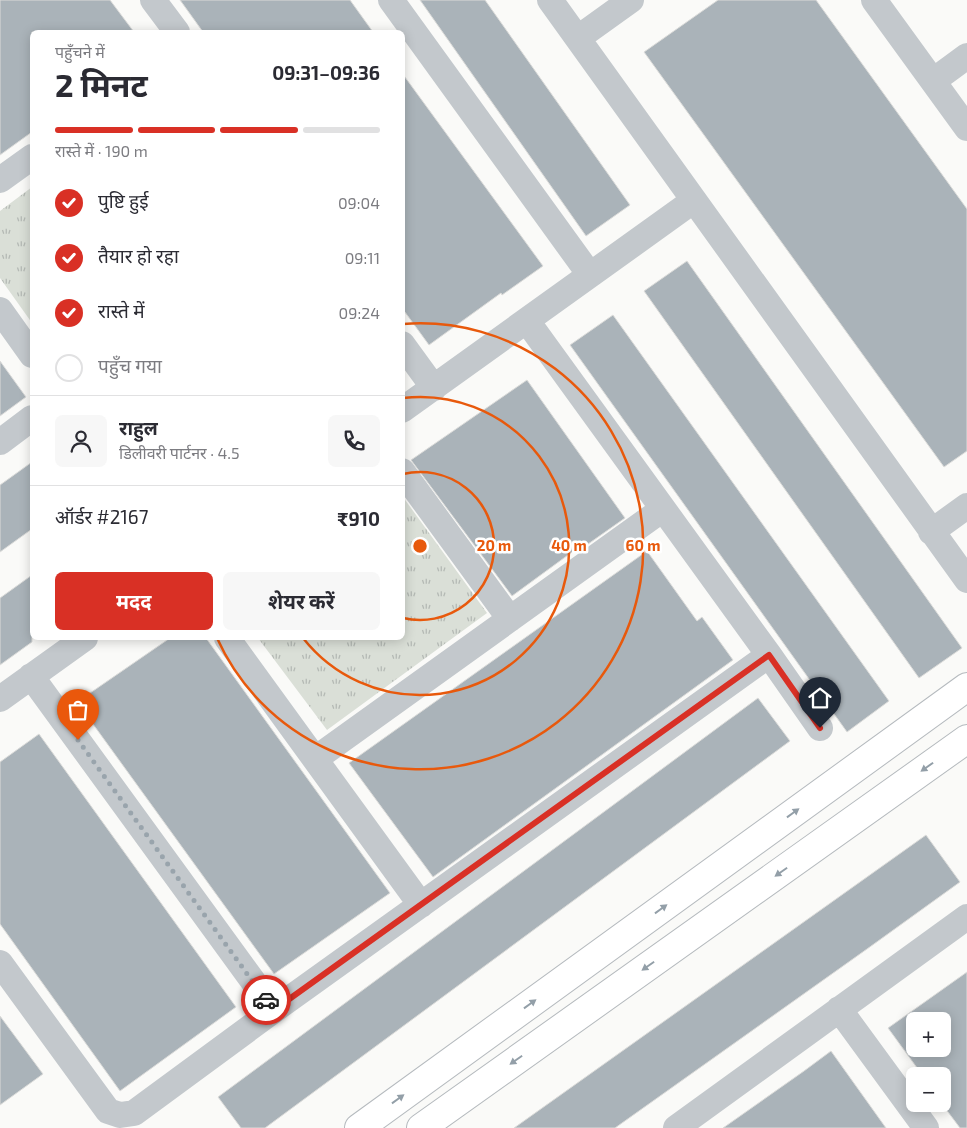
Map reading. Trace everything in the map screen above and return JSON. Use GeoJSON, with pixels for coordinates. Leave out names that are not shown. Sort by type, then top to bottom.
{"type":"FeatureCollection","features":[{"type":"Feature","properties":{"kind":"main road"},"geometry":{"type":"LineString","coordinates":[[359,1128],[967,687]]}},
{"type":"Feature","properties":{"kind":"main road"},"geometry":{"type":"LineString","coordinates":[[421,1128],[967,739]]}},
{"type":"Feature","properties":{"kind":"street"},"geometry":{"type":"LineString","coordinates":[[153,0],[176,30]]}},
{"type":"Feature","properties":{"kind":"street"},"geometry":{"type":"LineString","coordinates":[[390,0],[590,275]]}},
{"type":"Feature","properties":{"kind":"street"},"geometry":{"type":"LineString","coordinates":[[550,0],[967,580]]}},
{"type":"Feature","properties":{"kind":"street"},"geometry":{"type":"LineString","coordinates":[[578,38],[630,0]]}},
{"type":"Feature","properties":{"kind":"street"},"geometry":{"type":"LineString","coordinates":[[874,0],[967,128]]}},
{"type":"Feature","properties":{"kind":"street"},"geometry":{"type":"LineString","coordinates":[[933,81],[967,56]]}},
{"type":"Feature","properties":{"kind":"street"},"geometry":{"type":"LineString","coordinates":[[0,180],[30,158]]}},
{"type":"Feature","properties":{"kind":"street"},"geometry":{"type":"LineString","coordinates":[[405,408],[693,201]]}},
{"type":"Feature","properties":{"kind":"street"},"geometry":{"type":"LineString","coordinates":[[0,310],[30,352]]}},
{"type":"Feature","properties":{"kind":"street"},"geometry":{"type":"LineString","coordinates":[[526,321],[820,728]]}},
{"type":"Feature","properties":{"kind":"street"},"geometry":{"type":"LineString","coordinates":[[405,348],[434,388]]}},
{"type":"Feature","properties":{"kind":"street"},"geometry":{"type":"LineString","coordinates":[[0,442],[30,420]]}},
{"type":"Feature","properties":{"kind":"street"},"geometry":{"type":"LineString","coordinates":[[405,475],[510,619]]}},
{"type":"Feature","properties":{"kind":"street"},"geometry":{"type":"LineString","coordinates":[[931,532],[967,506]]}},
{"type":"Feature","properties":{"kind":"street"},"geometry":{"type":"LineString","coordinates":[[315,759],[663,509]]}},
{"type":"Feature","properties":{"kind":"street"},"geometry":{"type":"LineString","coordinates":[[0,699],[82,640]]}},
{"type":"Feature","properties":{"kind":"street"},"geometry":{"type":"LineString","coordinates":[[227,640],[420,905]]}},
{"type":"Feature","properties":{"kind":"street"},"geometry":{"type":"LineString","coordinates":[[0,962],[108,1111],[120,1115],[134,1113],[274,1010],[769,655]]}},
{"type":"Feature","properties":{"kind":"street"},"geometry":{"type":"LineString","coordinates":[[32,676],[274,1010]]}},
{"type":"Feature","properties":{"kind":"street"},"geometry":{"type":"LineString","coordinates":[[676,1128],[967,917]]}},
{"type":"Feature","properties":{"kind":"street"},"geometry":{"type":"LineString","coordinates":[[839,1010],[926,1128]]}},
{"type":"Feature","properties":{"kind":"green space"},"geometry":{"type":"Polygon","coordinates":[[[30,188],[30,320],[0,278],[0,211],[30,188]]]}},
{"type":"Feature","properties":{"kind":"green space"},"geometry":{"type":"Polygon","coordinates":[[[405,500],[487,613],[327,730],[260,640],[405,640],[405,500]]]}},
{"type":"Feature","properties":{"kind":"building"},"geometry":{"type":"Polygon","coordinates":[[[0,0],[110,0],[132,30],[30,30],[30,133],[0,155],[0,0]]]}},
{"type":"Feature","properties":{"kind":"building"},"geometry":{"type":"Polygon","coordinates":[[[180,0],[350,0],[372,30],[202,30],[180,0]]]}},
{"type":"Feature","properties":{"kind":"building"},"geometry":{"type":"Polygon","coordinates":[[[420,0],[485,0],[630,205],[586,236],[420,0]]]}},
{"type":"Feature","properties":{"kind":"building"},"geometry":{"type":"Polygon","coordinates":[[[718,0],[816,0],[967,209],[967,451],[944,467],[644,52],[718,0]]]}},
{"type":"Feature","properties":{"kind":"building"},"geometry":{"type":"Polygon","coordinates":[[[405,77],[543,266],[502,295],[501,293],[429,345],[405,312],[405,77]]]}},
{"type":"Feature","properties":{"kind":"building"},"geometry":{"type":"Polygon","coordinates":[[[687,261],[962,648],[919,678],[644,291],[687,261]]]}},
{"type":"Feature","properties":{"kind":"building"},"geometry":{"type":"Polygon","coordinates":[[[613,315],[889,701],[847,732],[570,345],[613,315]]]}},
{"type":"Feature","properties":{"kind":"building"},"geometry":{"type":"Polygon","coordinates":[[[0,361],[26,397],[0,416],[0,361]]]}},
{"type":"Feature","properties":{"kind":"building"},"geometry":{"type":"Polygon","coordinates":[[[527,380],[625,518],[581,549],[579,547],[512,596],[411,460],[527,380]]]}},
{"type":"Feature","properties":{"kind":"building"},"geometry":{"type":"Polygon","coordinates":[[[30,463],[30,530],[0,552],[0,485],[30,463]]]}},
{"type":"Feature","properties":{"kind":"building"},"geometry":{"type":"Polygon","coordinates":[[[647,551],[697,621],[702,617],[733,660],[433,877],[349,763],[647,551]]]}},
{"type":"Feature","properties":{"kind":"building"},"geometry":{"type":"Polygon","coordinates":[[[30,576],[30,640],[32,642],[0,665],[0,598],[30,576]]]}},
{"type":"Feature","properties":{"kind":"building"},"geometry":{"type":"Polygon","coordinates":[[[167,640],[207,640],[390,893],[274,974],[77,702],[167,640]]]}},
{"type":"Feature","properties":{"kind":"building"},"geometry":{"type":"Polygon","coordinates":[[[758,698],[790,741],[265,1128],[241,1128],[218,1097],[758,698]]]}},
{"type":"Feature","properties":{"kind":"building"},"geometry":{"type":"Polygon","coordinates":[[[39,734],[236,1007],[120,1091],[0,924],[0,762],[39,734]]]}},
{"type":"Feature","properties":{"kind":"building"},"geometry":{"type":"Polygon","coordinates":[[[926,835],[960,882],[867,949],[615,1128],[514,1128],[926,835]]]}},
{"type":"Feature","properties":{"kind":"building"},"geometry":{"type":"Polygon","coordinates":[[[967,972],[967,1128],[960,1128],[948,1112],[951,1112],[951,1067],[916,1067],[909,1057],[951,1057],[951,1012],[911,1012],[967,972]]]}},
{"type":"Feature","properties":{"kind":"building"},"geometry":{"type":"Polygon","coordinates":[[[906,1015],[906,1053],[888,1028],[906,1015]]]}},
{"type":"Feature","properties":{"kind":"building"},"geometry":{"type":"Polygon","coordinates":[[[0,1016],[43,1074],[0,1105],[0,1016]]]}},
{"type":"Feature","properties":{"kind":"building"},"geometry":{"type":"Polygon","coordinates":[[[831,1051],[886,1128],[723,1128],[804,1071],[831,1051]]]}},
{"type":"Feature","properties":{"kind":"way so far"},"geometry":{"type":"LineString","coordinates":[[78,740],[266,1000]]}},
{"type":"Feature","properties":{"kind":"route"},"geometry":{"type":"LineString","coordinates":[[266,1000],[274,1010],[769,655],[820,728]]}}]}
